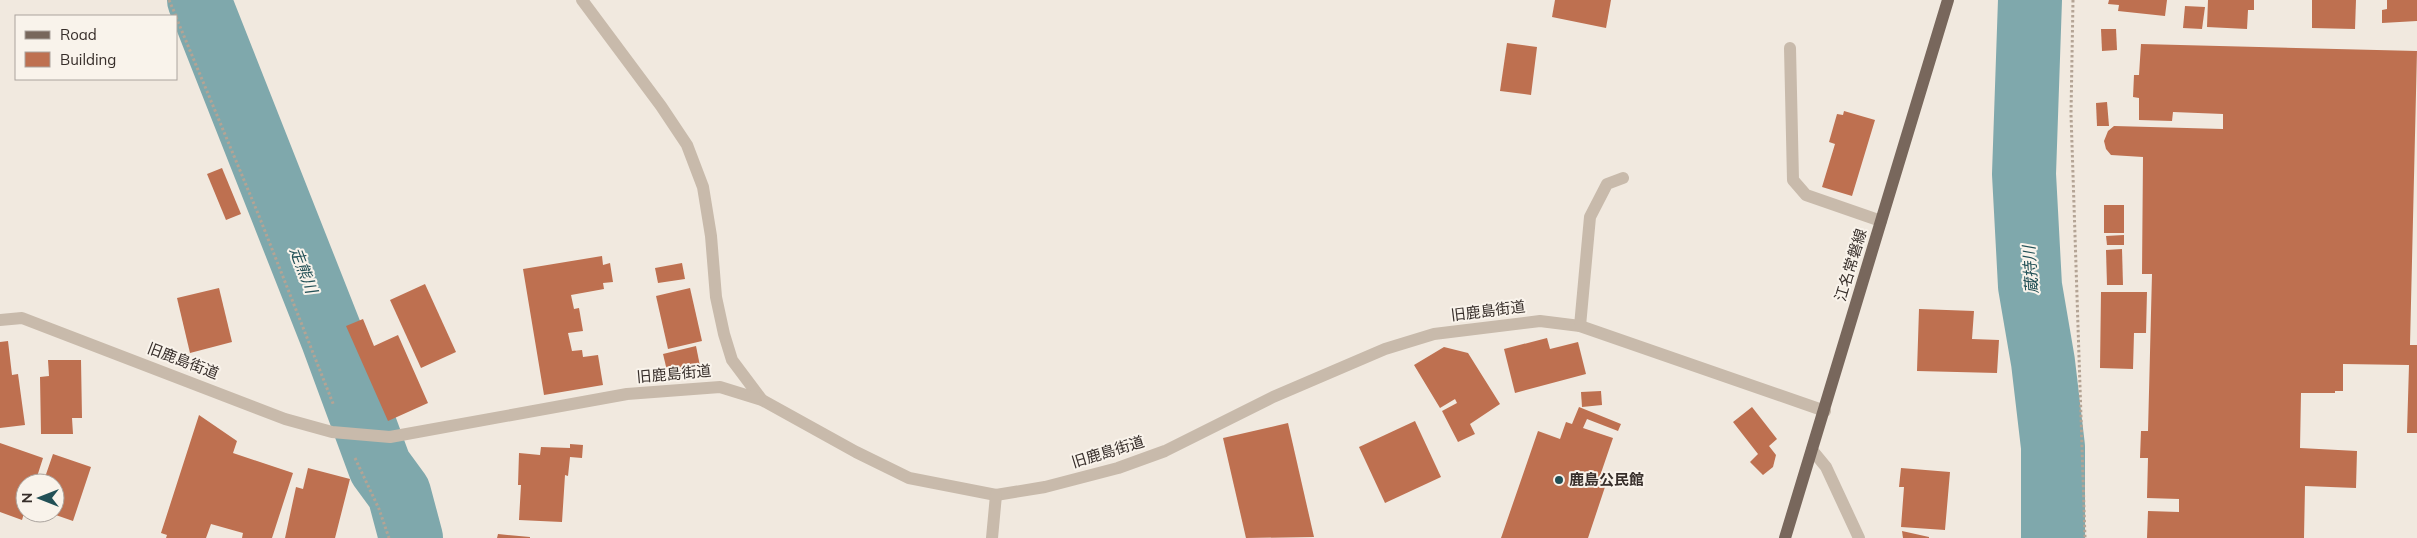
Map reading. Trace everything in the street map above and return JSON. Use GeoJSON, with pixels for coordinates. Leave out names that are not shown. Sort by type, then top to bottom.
{"type":"FeatureCollection","features":[{"type":"Feature","properties":{"kind":"main road","name":"江名常磐線"},"geometry":{"type":"LineString","coordinates":[[1785,538],[1948,0]]}},
{"type":"Feature","properties":{"kind":"street"},"geometry":{"type":"LineString","coordinates":[[582,0],[661,106],[687,145],[703,187],[711,236],[716,296],[724,334],[732,360],[762,400]]}},
{"type":"Feature","properties":{"kind":"street"},"geometry":{"type":"LineString","coordinates":[[1790,48],[1793,180],[1806,195],[1881,221]]}},
{"type":"Feature","properties":{"kind":"street"},"geometry":{"type":"LineString","coordinates":[[1580,326],[1590,217],[1607,184],[1622,178]]}},
{"type":"Feature","properties":{"kind":"street","name":"旧鹿島街道"},"geometry":{"type":"LineString","coordinates":[[0,320],[22,318],[285,419],[350,435],[390,437],[627,394],[720,387],[762,400],[856,452],[909,478],[996,495],[1046,487],[1118,468],[1165,451],[1273,397],[1316,378],[1385,350],[1434,334],[1540,321],[1580,326],[1825,411]]}},
{"type":"Feature","properties":{"kind":"street"},"geometry":{"type":"LineString","coordinates":[[1812,450],[1826,468],[1859,538]]}},
{"type":"Feature","properties":{"kind":"street"},"geometry":{"type":"LineString","coordinates":[[992,538],[996,495]]}},
{"type":"Feature","properties":{"kind":"path"},"geometry":{"type":"LineString","coordinates":[[169,0],[176,15]]}},
{"type":"Feature","properties":{"kind":"path"},"geometry":{"type":"LineString","coordinates":[[2073,0],[2071,114],[2085,538]]}},
{"type":"Feature","properties":{"kind":"path"},"geometry":{"type":"LineString","coordinates":[[178,21],[350,435],[389,538]]}},
{"type":"Feature","properties":{"kind":"building"},"geometry":{"type":"Polygon","coordinates":[[[1555,0],[1611,0],[1606,28],[1552,17],[1555,0]]]}},
{"type":"Feature","properties":{"kind":"building"},"geometry":{"type":"Polygon","coordinates":[[[2109,0],[2167,0],[2165,16],[2118,11],[2119,5],[2108,4],[2109,0]]]}},
{"type":"Feature","properties":{"kind":"building"},"geometry":{"type":"Polygon","coordinates":[[[2208,0],[2254,0],[2254,10],[2248,10],[2247,29],[2207,27],[2208,0]]]}},
{"type":"Feature","properties":{"kind":"building"},"geometry":{"type":"Polygon","coordinates":[[[2312,0],[2356,0],[2355,29],[2312,28],[2312,0]]]}},
{"type":"Feature","properties":{"kind":"building"},"geometry":{"type":"Polygon","coordinates":[[[2387,0],[2417,0],[2417,21],[2382,23],[2382,10],[2387,9],[2387,0]]]}},
{"type":"Feature","properties":{"kind":"building"},"geometry":{"type":"Polygon","coordinates":[[[2185,6],[2205,7],[2202,29],[2183,28],[2185,6]]]}},
{"type":"Feature","properties":{"kind":"building"},"geometry":{"type":"Polygon","coordinates":[[[2101,29],[2116,29],[2117,50],[2102,51],[2101,29]]]}},
{"type":"Feature","properties":{"kind":"building"},"geometry":{"type":"Polygon","coordinates":[[[1507,43],[1537,47],[1531,95],[1500,91],[1507,43]]]}},
{"type":"Feature","properties":{"kind":"building"},"geometry":{"type":"Polygon","coordinates":[[[2141,44],[2417,51],[2410,345],[2417,345],[2417,433],[2407,433],[2409,365],[2343,364],[2343,391],[2335,391],[2335,393],[2301,393],[2300,448],[2357,451],[2356,488],[2305,486],[2304,538],[2147,538],[2148,511],[2179,512],[2179,499],[2147,498],[2148,458],[2140,458],[2141,431],[2148,431],[2152,274],[2142,274],[2143,157],[2111,155],[2106,149],[2104,141],[2108,131],[2114,126],[2223,129],[2223,114],[2173,112],[2172,121],[2139,120],[2139,98],[2133,97],[2134,75],[2139,75],[2141,44]]]}},
{"type":"Feature","properties":{"kind":"building"},"geometry":{"type":"Polygon","coordinates":[[[2107,102],[2109,126],[2097,126],[2096,103],[2107,102]]]}},
{"type":"Feature","properties":{"kind":"building"},"geometry":{"type":"Polygon","coordinates":[[[1844,111],[1875,120],[1852,196],[1822,187],[1835,144],[1829,142],[1837,114],[1843,115],[1844,111]]]}},
{"type":"Feature","properties":{"kind":"building"},"geometry":{"type":"Polygon","coordinates":[[[222,168],[241,214],[226,220],[207,174],[222,168]]]}},
{"type":"Feature","properties":{"kind":"building"},"geometry":{"type":"Polygon","coordinates":[[[2104,205],[2124,205],[2124,233],[2104,233],[2104,205]]]}},
{"type":"Feature","properties":{"kind":"building"},"geometry":{"type":"Polygon","coordinates":[[[2124,235],[2124,245],[2107,245],[2106,236],[2124,235]]]}},
{"type":"Feature","properties":{"kind":"building"},"geometry":{"type":"Polygon","coordinates":[[[2122,249],[2123,285],[2107,285],[2106,250],[2122,249]]]}},
{"type":"Feature","properties":{"kind":"building"},"geometry":{"type":"Polygon","coordinates":[[[602,256],[603,265],[610,263],[613,282],[603,283],[604,289],[571,295],[574,309],[579,308],[583,331],[568,333],[572,351],[582,350],[583,357],[598,355],[603,385],[544,395],[523,269],[602,256]]]}},
{"type":"Feature","properties":{"kind":"building"},"geometry":{"type":"Polygon","coordinates":[[[682,263],[685,279],[658,283],[655,268],[682,263]]]}},
{"type":"Feature","properties":{"kind":"building"},"geometry":{"type":"Polygon","coordinates":[[[425,284],[456,352],[421,368],[390,300],[425,284]]]}},
{"type":"Feature","properties":{"kind":"building"},"geometry":{"type":"Polygon","coordinates":[[[219,288],[232,342],[190,353],[177,298],[219,288]]]}},
{"type":"Feature","properties":{"kind":"building"},"geometry":{"type":"Polygon","coordinates":[[[690,288],[702,341],[668,349],[656,296],[690,288]]]}},
{"type":"Feature","properties":{"kind":"building"},"geometry":{"type":"Polygon","coordinates":[[[2101,292],[2147,292],[2146,333],[2134,333],[2133,369],[2100,368],[2101,292]]]}},
{"type":"Feature","properties":{"kind":"building"},"geometry":{"type":"Polygon","coordinates":[[[1919,309],[1974,311],[1972,339],[1999,340],[1997,373],[1917,371],[1919,309]]]}},
{"type":"Feature","properties":{"kind":"building"},"geometry":{"type":"Polygon","coordinates":[[[363,319],[374,346],[398,335],[428,403],[388,421],[346,326],[363,319]]]}},
{"type":"Feature","properties":{"kind":"building"},"geometry":{"type":"Polygon","coordinates":[[[1547,338],[1550,349],[1578,342],[1586,374],[1515,393],[1504,349],[1547,338]]]}},
{"type":"Feature","properties":{"kind":"building"},"geometry":{"type":"Polygon","coordinates":[[[8,341],[12,375],[18,374],[25,425],[0,428],[0,342],[8,341]]]}},
{"type":"Feature","properties":{"kind":"building"},"geometry":{"type":"Polygon","coordinates":[[[696,346],[701,371],[669,379],[663,354],[696,346]]]}},
{"type":"Feature","properties":{"kind":"building"},"geometry":{"type":"Polygon","coordinates":[[[1444,347],[1468,353],[1500,404],[1470,424],[1475,434],[1458,442],[1442,411],[1457,403],[1455,399],[1440,408],[1414,365],[1444,347]]]}},
{"type":"Feature","properties":{"kind":"building"},"geometry":{"type":"Polygon","coordinates":[[[48,360],[81,360],[82,418],[72,418],[73,434],[41,434],[40,377],[49,376],[48,360]]]}},
{"type":"Feature","properties":{"kind":"building"},"geometry":{"type":"Polygon","coordinates":[[[1601,391],[1602,405],[1582,407],[1581,392],[1601,391]]]}},
{"type":"Feature","properties":{"kind":"building"},"geometry":{"type":"Polygon","coordinates":[[[1579,407],[1621,424],[1618,431],[1587,419],[1583,428],[1613,438],[1601,473],[1609,475],[1588,538],[1501,538],[1538,431],[1560,439],[1566,422],[1572,424],[1579,407]]]}},
{"type":"Feature","properties":{"kind":"building"},"geometry":{"type":"Polygon","coordinates":[[[1752,407],[1777,439],[1769,446],[1776,455],[1773,467],[1763,475],[1750,462],[1758,454],[1733,422],[1752,407]]]}},
{"type":"Feature","properties":{"kind":"building"},"geometry":{"type":"Polygon","coordinates":[[[199,415],[237,441],[233,453],[293,473],[272,538],[242,538],[243,533],[211,524],[206,538],[166,538],[167,535],[161,533],[199,415]]]}},
{"type":"Feature","properties":{"kind":"building"},"geometry":{"type":"Polygon","coordinates":[[[1415,421],[1441,477],[1385,503],[1359,447],[1415,421]]]}},
{"type":"Feature","properties":{"kind":"building"},"geometry":{"type":"Polygon","coordinates":[[[1288,423],[1314,537],[1246,538],[1223,438],[1288,423]]]}},
{"type":"Feature","properties":{"kind":"building"},"geometry":{"type":"Polygon","coordinates":[[[0,443],[43,458],[38,473],[15,473],[15,517],[0,512],[0,443]]]}},
{"type":"Feature","properties":{"kind":"building"},"geometry":{"type":"Polygon","coordinates":[[[570,444],[583,445],[582,458],[570,457],[568,476],[565,475],[562,522],[519,520],[521,485],[518,485],[519,453],[540,455],[541,447],[570,448],[570,444]]]}},
{"type":"Feature","properties":{"kind":"building"},"geometry":{"type":"Polygon","coordinates":[[[53,454],[91,467],[73,521],[65,518],[65,473],[46,473],[53,454]]]}},
{"type":"Feature","properties":{"kind":"building"},"geometry":{"type":"Polygon","coordinates":[[[308,468],[350,479],[335,538],[285,538],[296,487],[303,489],[308,468]]]}},
{"type":"Feature","properties":{"kind":"building"},"geometry":{"type":"Polygon","coordinates":[[[1901,468],[1950,472],[1945,530],[1901,527],[1904,487],[1899,487],[1901,468]]]}},
{"type":"Feature","properties":{"kind":"building"},"geometry":{"type":"Polygon","coordinates":[[[1902,531],[1929,537],[1929,538],[1903,538],[1902,531]]]}},
{"type":"Feature","properties":{"kind":"building"},"geometry":{"type":"Polygon","coordinates":[[[498,534],[530,537],[530,538],[497,538],[498,534]]]}},
{"type":"Feature","properties":{"kind":"waterway","name":"走熊川"},"geometry":{"type":"LineString","coordinates":[[199,0],[332,337],[380,467],[399,493],[411,538]]}},
{"type":"Feature","properties":{"kind":"waterway","name":"蔵持川"},"geometry":{"type":"LineString","coordinates":[[2030,0],[2024,174],[2030,286],[2043,362],[2053,447],[2053,538]]}},
{"type":"Feature","properties":{"kind":"place","name":"鹿島公民館"},"geometry":{"type":"Point","coordinates":[1559,480]}}]}
